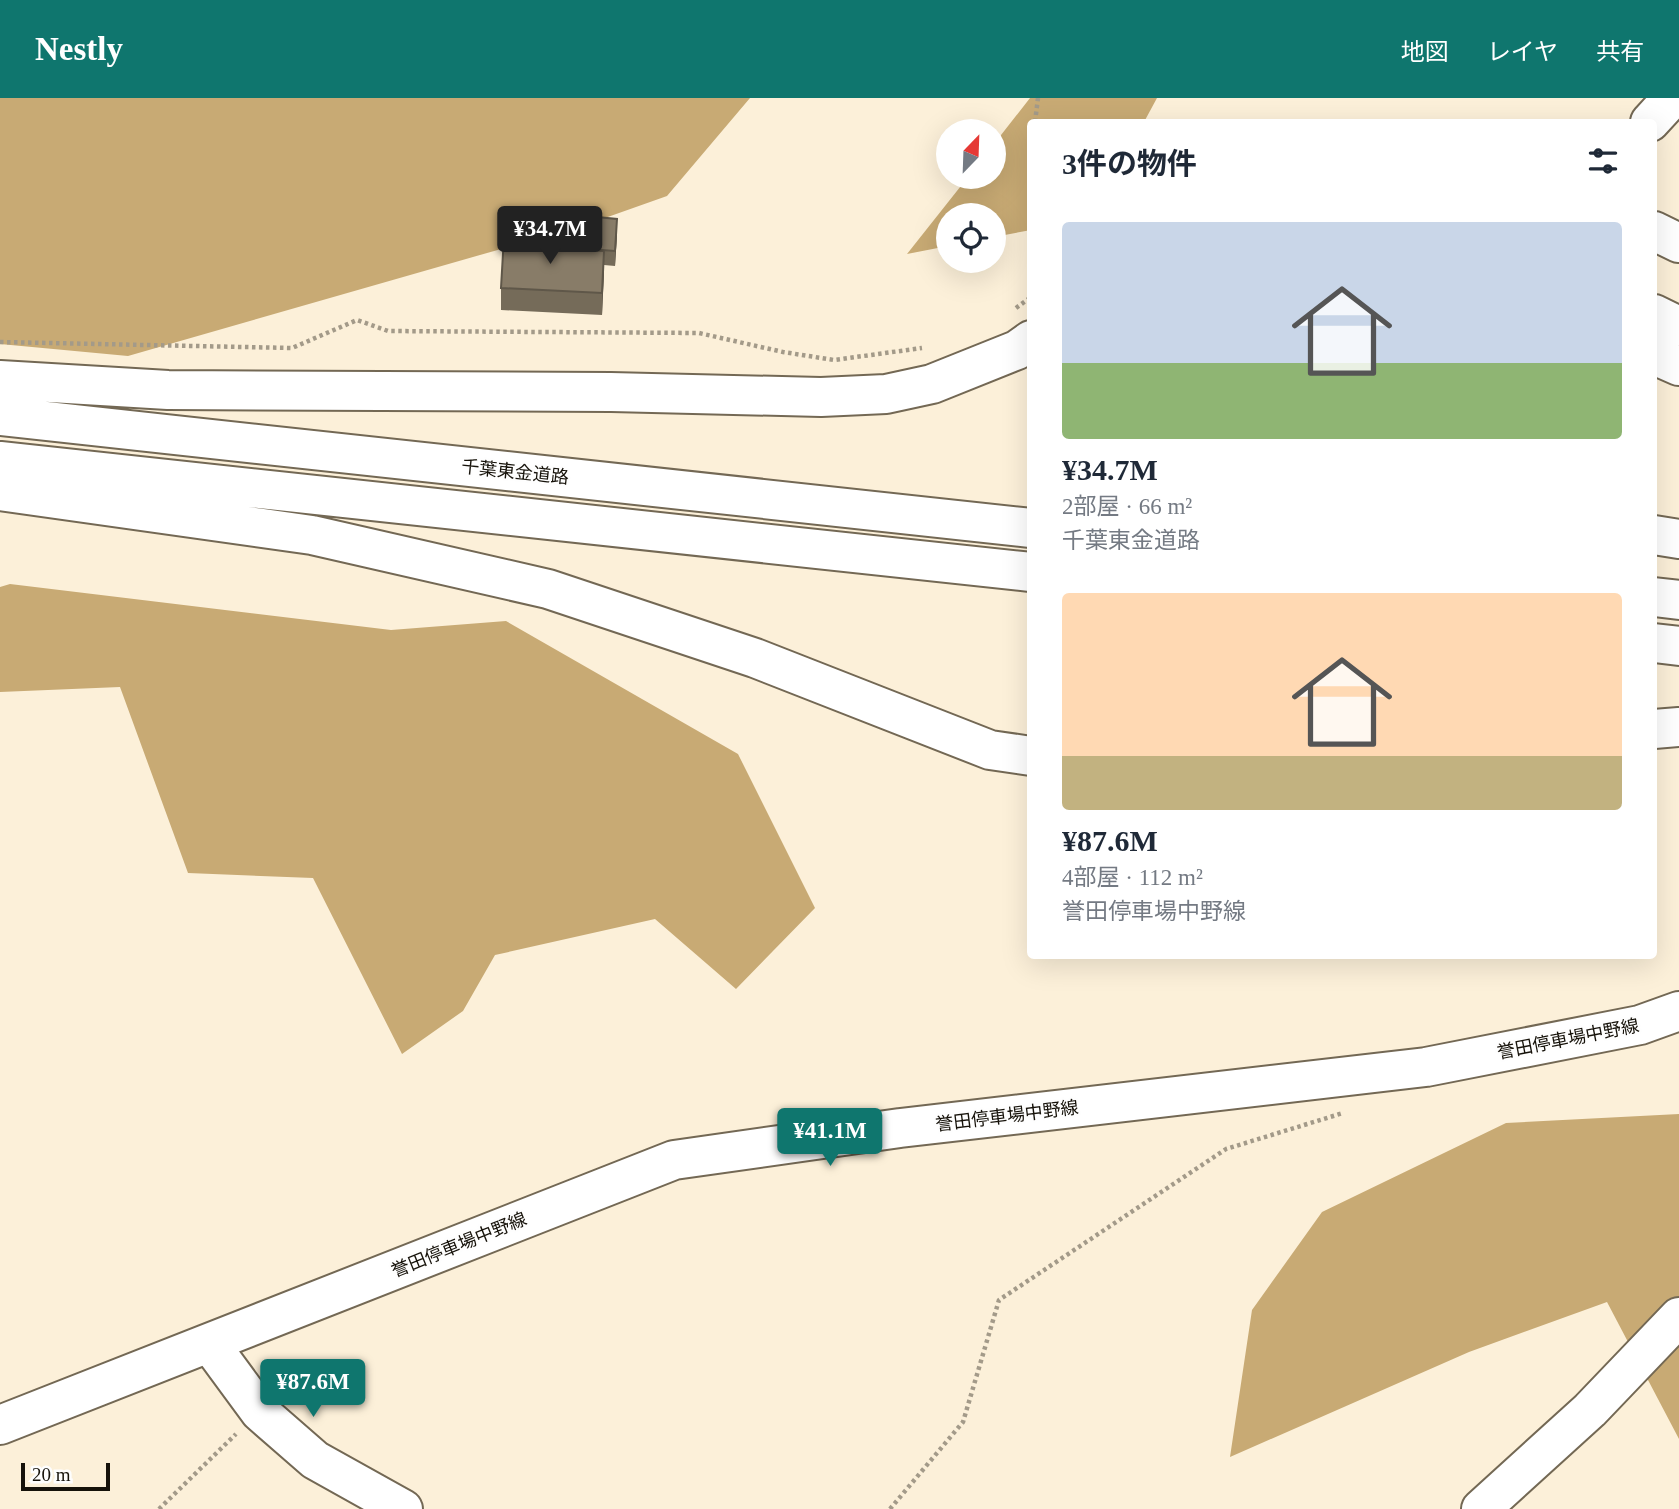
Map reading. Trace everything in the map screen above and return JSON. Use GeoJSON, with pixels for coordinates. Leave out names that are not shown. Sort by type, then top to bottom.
{"type":"FeatureCollection","features":[{"type":"Feature","properties":{"kind":"main road"},"geometry":{"type":"LineString","coordinates":[[1653,119],[1672,98]]}},
{"type":"Feature","properties":{"kind":"main road"},"geometry":{"type":"LineString","coordinates":[[1657,232],[1679,243]]}},
{"type":"Feature","properties":{"kind":"main road"},"geometry":{"type":"LineString","coordinates":[[1657,315],[1679,326]]}},
{"type":"Feature","properties":{"kind":"main road"},"geometry":{"type":"LineString","coordinates":[[0,380],[168,390],[611,392],[821,397],[886,394],[932,384],[1017,351],[1022,325]]}},
{"type":"Feature","properties":{"kind":"main road"},"geometry":{"type":"LineString","coordinates":[[1657,356],[1679,366]]}},
{"type":"Feature","properties":{"kind":"main road","name":"千葉東金道路"},"geometry":{"type":"LineString","coordinates":[[0,416],[1027,528]]}},
{"type":"Feature","properties":{"kind":"main road"},"geometry":{"type":"LineString","coordinates":[[0,461],[1027,572]]}},
{"type":"Feature","properties":{"kind":"main road"},"geometry":{"type":"LineString","coordinates":[[0,491],[312,535],[548,589],[743,654],[990,750],[1027,755]]}},
{"type":"Feature","properties":{"kind":"main road"},"geometry":{"type":"LineString","coordinates":[[1657,535],[1679,539]]}},
{"type":"Feature","properties":{"kind":"main road"},"geometry":{"type":"LineString","coordinates":[[1657,597],[1679,600]]}},
{"type":"Feature","properties":{"kind":"main road"},"geometry":{"type":"LineString","coordinates":[[1657,643],[1679,646]]}},
{"type":"Feature","properties":{"kind":"main road"},"geometry":{"type":"LineString","coordinates":[[1657,729],[1679,727]]}},
{"type":"Feature","properties":{"kind":"main road","name":"誉田停車場中野線"},"geometry":{"type":"LineString","coordinates":[[0,1425],[674,1160],[900,1128],[1426,1067],[1640,1025],[1679,1011]]}},
{"type":"Feature","properties":{"kind":"main road"},"geometry":{"type":"LineString","coordinates":[[1481,1509],[1590,1410],[1679,1317]]}},
{"type":"Feature","properties":{"kind":"main road"},"geometry":{"type":"LineString","coordinates":[[210,1344],[260,1412],[315,1460],[403,1509]]}},
{"type":"Feature","properties":{"kind":"path"},"geometry":{"type":"LineString","coordinates":[[1035,119],[1038,98]]}},
{"type":"Feature","properties":{"kind":"path"},"geometry":{"type":"LineString","coordinates":[[0,342],[292,348],[357,320],[388,331],[699,333],[783,352],[834,360],[929,347]]}},
{"type":"Feature","properties":{"kind":"path"},"geometry":{"type":"LineString","coordinates":[[890,1509],[963,1422],[999,1300],[1226,1149],[1349,1112]]}},
{"type":"Feature","properties":{"kind":"path"},"geometry":{"type":"LineString","coordinates":[[159,1509],[260,1412]]}},
{"type":"Feature","properties":{"kind":"shaded area"},"geometry":{"type":"Polygon","coordinates":[[[0,98],[750,98],[667,196],[588,224],[128,356],[0,344],[0,98]]]}},
{"type":"Feature","properties":{"kind":"shaded area"},"geometry":{"type":"Polygon","coordinates":[[[1030,98],[1157,98],[1146,119],[1027,119],[1027,231],[1006,235],[1006,203],[947,203],[958,189],[1006,189],[1006,129],[1030,98]]]}},
{"type":"Feature","properties":{"kind":"shaded area"},"geometry":{"type":"Polygon","coordinates":[[[936,217],[936,248],[907,254],[936,217]]]}},
{"type":"Feature","properties":{"kind":"shaded area"},"geometry":{"type":"Polygon","coordinates":[[[10,584],[391,630],[506,621],[738,754],[815,908],[736,989],[655,919],[495,955],[463,1011],[402,1054],[313,878],[188,873],[120,687],[0,692],[0,587],[10,584]]]}},
{"type":"Feature","properties":{"kind":"shaded area"},"geometry":{"type":"Polygon","coordinates":[[[1679,1114],[1679,1439],[1607,1302],[1469,1352],[1230,1457],[1252,1310],[1322,1212],[1506,1123],[1679,1114]]]}},
{"type":"Feature","properties":{"kind":"building"},"geometry":{"type":"Polygon","coordinates":[[[576,215],[617,219],[615,251],[574,248],[576,215]]]}},
{"type":"Feature","properties":{"kind":"building"},"geometry":{"type":"Polygon","coordinates":[[[504,236],[568,239],[567,249],[604,251],[602,293],[501,288],[504,236]]]}}]}
